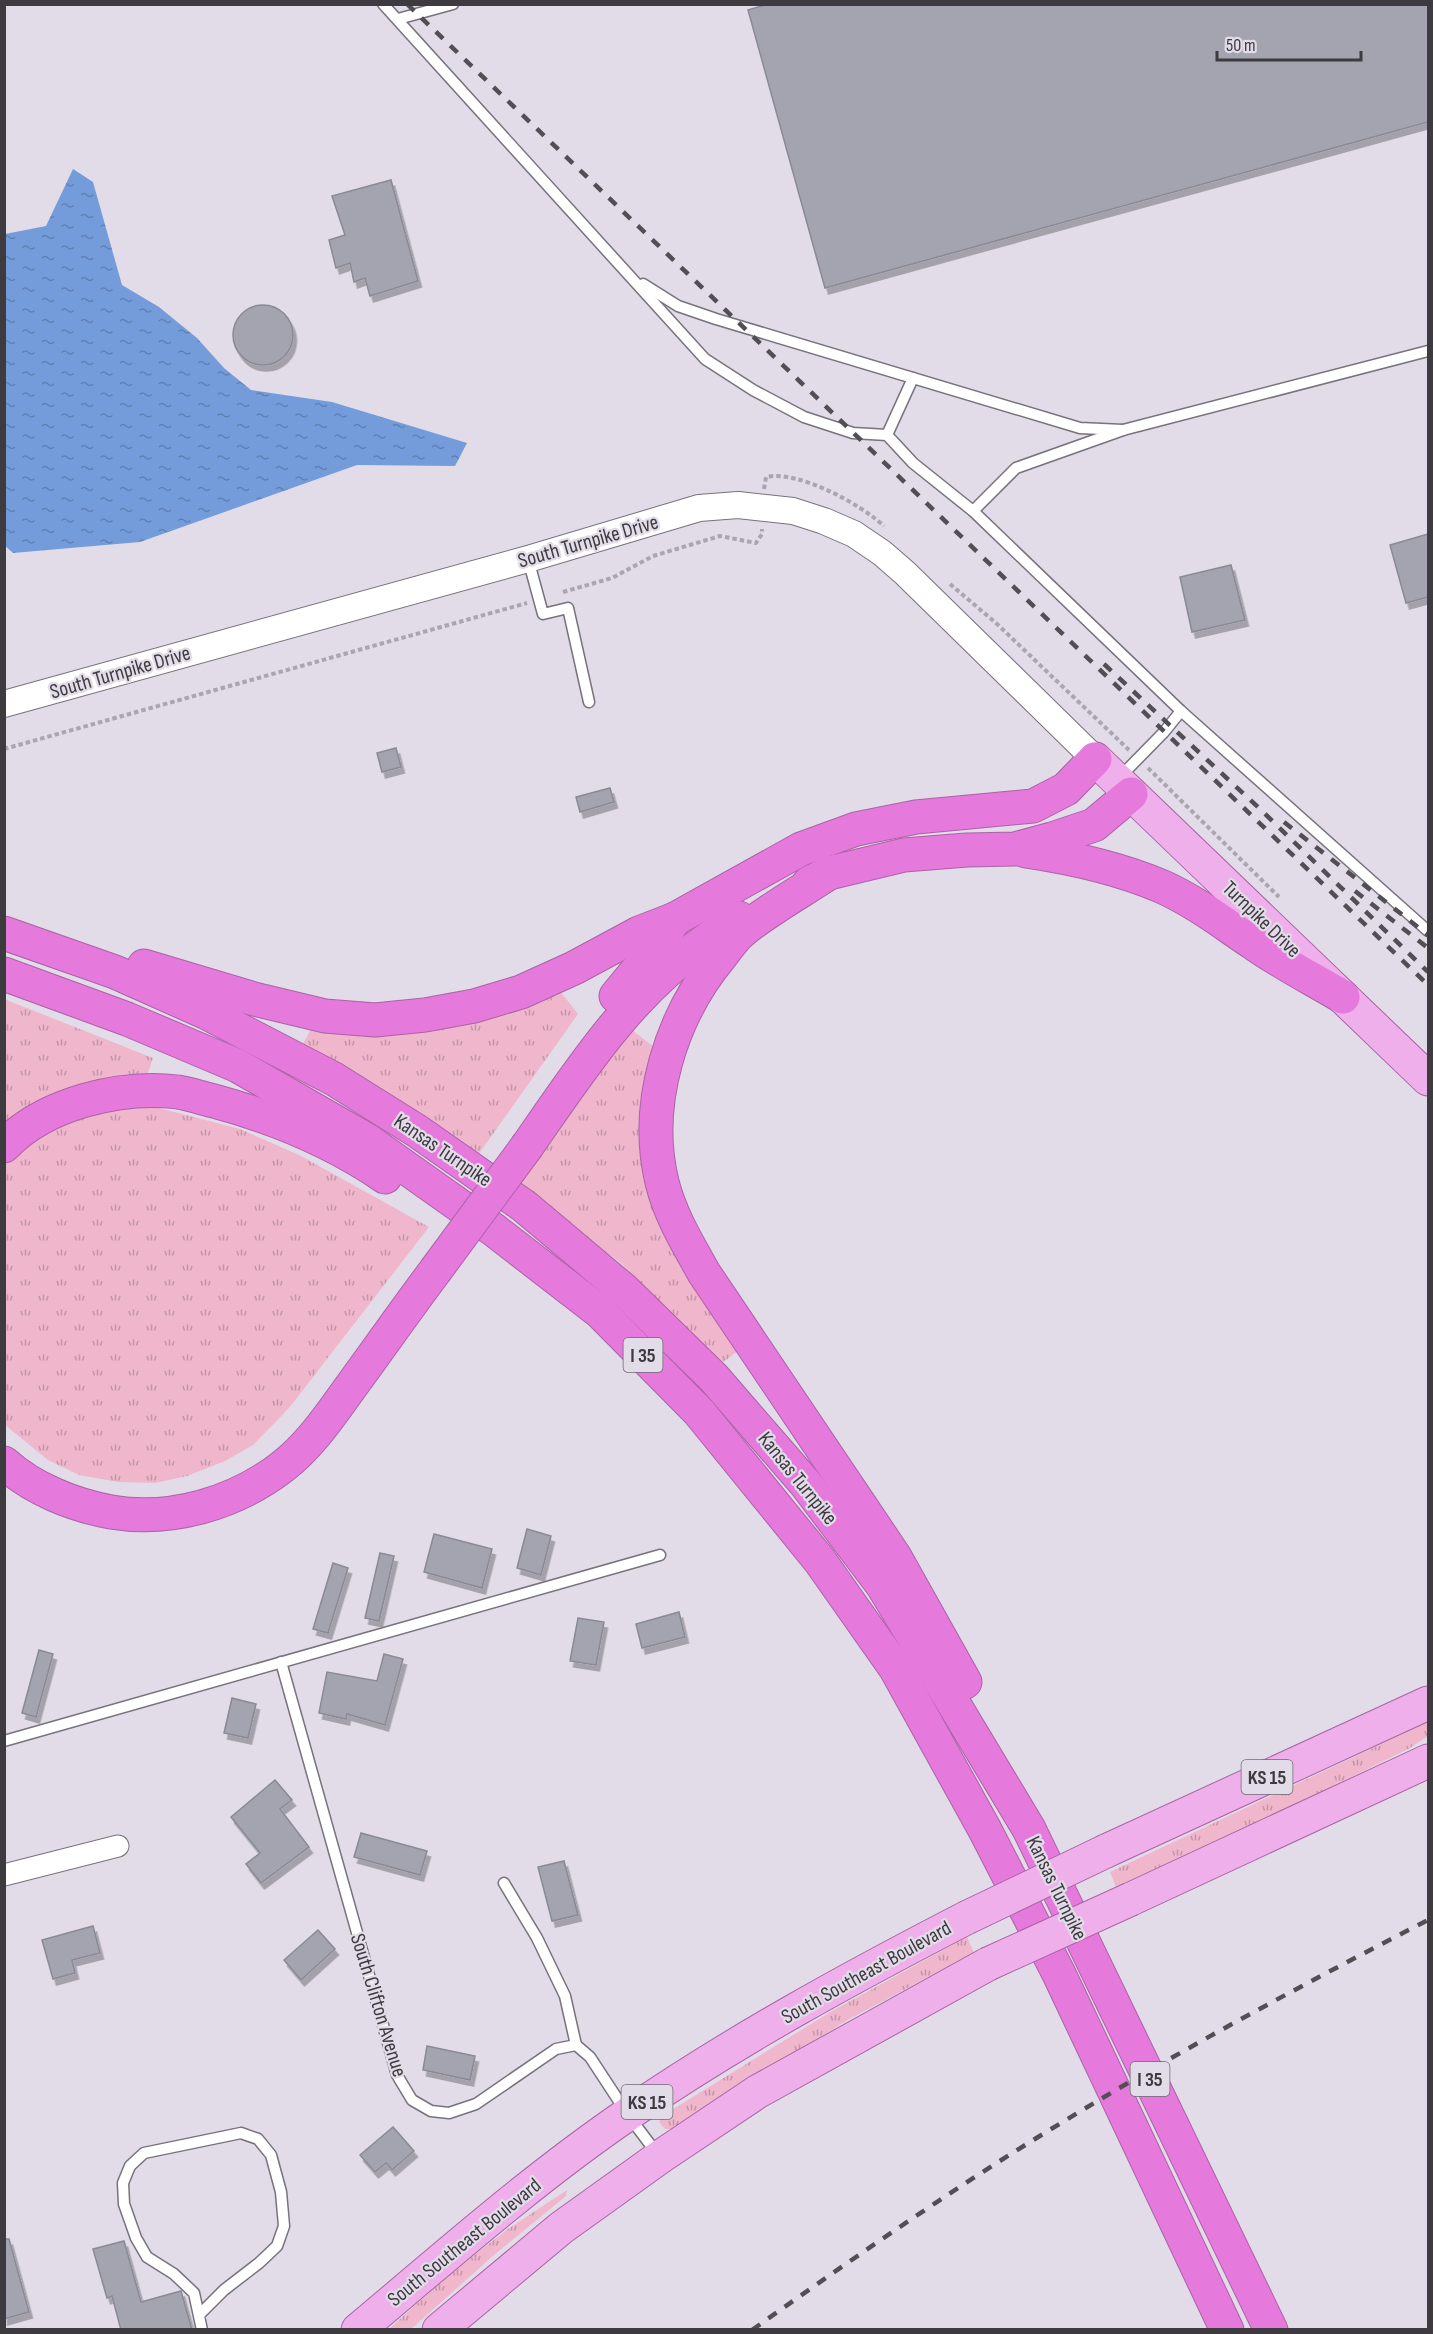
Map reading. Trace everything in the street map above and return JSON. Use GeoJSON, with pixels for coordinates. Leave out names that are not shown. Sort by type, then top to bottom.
{"type":"FeatureCollection","features":[{"type":"Feature","properties":{"kind":"highway"},"geometry":{"type":"LineString","coordinates":[[1015,849],[1094,825],[1114,778]]}},
{"type":"Feature","properties":{"kind":"highway"},"geometry":{"type":"LineString","coordinates":[[4,922],[254,999],[325,1016],[375,1020],[425,1015],[474,1006],[520,992],[574,968],[639,933],[675,919],[801,849],[856,829],[916,817],[1033,806],[1066,789],[1114,778]]}},
{"type":"Feature","properties":{"kind":"highway"},"geometry":{"type":"LineString","coordinates":[[4,1463],[24,1477],[66,1499],[98,1509],[129,1515],[169,1514],[211,1504],[251,1487],[282,1467],[318,1433],[428,1266],[520,1140],[640,996],[688,952],[733,921],[829,873],[904,855],[967,850],[1015,849],[1077,859],[1124,872],[1163,888],[1206,910],[1254,944],[1343,997]]}},
{"type":"Feature","properties":{"kind":"highway"},"geometry":{"type":"LineString","coordinates":[[829,873],[741,932],[709,970],[683,1012],[667,1054],[659,1098],[656,1135],[662,1182],[679,1228],[704,1273],[895,1557],[952,1656],[994,1740],[1029,1829]]}},
{"type":"Feature","properties":{"kind":"highway"},"geometry":{"type":"LineString","coordinates":[[520,1140],[596,1020],[653,951],[675,919]]}},
{"type":"Feature","properties":{"kind":"highway","name":"Kansas Turnpike"},"geometry":{"type":"LineString","coordinates":[[4,933],[115,972],[207,1012],[334,1079],[417,1131],[524,1206],[624,1290],[714,1378],[812,1492],[883,1586],[1029,1829],[1271,2330]]}},
{"type":"Feature","properties":{"kind":"highway","name":"Kansas Turnpike"},"geometry":{"type":"LineString","coordinates":[[4,974],[127,1019],[238,1066],[367,1140],[494,1230],[600,1312],[699,1412],[820,1560],[896,1669],[985,1830],[1059,1974],[1227,2330]]}},
{"type":"Feature","properties":{"kind":"highway"},"geometry":{"type":"LineString","coordinates":[[4,1146],[41,1119],[82,1101],[132,1090],[179,1092],[229,1106],[297,1130],[369,1166],[472,1236],[550,1296],[655,1392],[753,1495],[820,1560]]}},
{"type":"Feature","properties":{"kind":"highway"},"geometry":{"type":"LineString","coordinates":[[4,1440],[28,1460],[61,1480],[101,1492],[138,1496],[180,1494],[221,1480],[255,1463],[284,1438],[428,1266]]}},
{"type":"Feature","properties":{"kind":"main road","name":"Turnpike Drive"},"geometry":{"type":"LineString","coordinates":[[1114,778],[1428,1079]]}},
{"type":"Feature","properties":{"kind":"main road","name":"South Southeast Boulevard"},"geometry":{"type":"LineString","coordinates":[[358,2330],[527,2189],[628,2115],[731,2048],[850,1977],[1106,1851],[1428,1703]]}},
{"type":"Feature","properties":{"kind":"main road","name":"KS 15"},"geometry":{"type":"LineString","coordinates":[[439,2330],[561,2228],[660,2157],[757,2092],[988,1964],[1428,1761]]}},
{"type":"Feature","properties":{"kind":"street","name":"South Turnpike Drive"},"geometry":{"type":"LineString","coordinates":[[4,704],[528,559],[699,508],[738,505],[793,511],[854,534],[873,546],[905,573],[1114,778]]}},
{"type":"Feature","properties":{"kind":"street"},"geometry":{"type":"LineString","coordinates":[[4,1875],[118,1846]]}},
{"type":"Feature","properties":{"kind":"lane"},"geometry":{"type":"LineString","coordinates":[[384,4],[705,359],[753,390],[804,417],[853,433],[887,435],[913,463],[974,511],[1180,711],[1428,931]]}},
{"type":"Feature","properties":{"kind":"lane"},"geometry":{"type":"LineString","coordinates":[[398,19],[453,4]]}},
{"type":"Feature","properties":{"kind":"lane"},"geometry":{"type":"LineString","coordinates":[[633,277],[678,306],[1080,428],[1123,430]]}},
{"type":"Feature","properties":{"kind":"lane"},"geometry":{"type":"LineString","coordinates":[[974,511],[1016,468],[1123,430],[1428,351]]}},
{"type":"Feature","properties":{"kind":"lane"},"geometry":{"type":"LineString","coordinates":[[887,435],[913,378]]}},
{"type":"Feature","properties":{"kind":"lane"},"geometry":{"type":"LineString","coordinates":[[528,559],[543,614],[568,608],[589,702]]}},
{"type":"Feature","properties":{"kind":"lane"},"geometry":{"type":"LineString","coordinates":[[1114,778],[1164,732],[1180,711]]}},
{"type":"Feature","properties":{"kind":"lane"},"geometry":{"type":"LineString","coordinates":[[4,1741],[660,1555]]}},
{"type":"Feature","properties":{"kind":"lane","name":"South Clifton Avenue"},"geometry":{"type":"LineString","coordinates":[[281,1662],[397,2075],[412,2100],[431,2111],[449,2113],[476,2104],[556,2049],[576,2045]]}},
{"type":"Feature","properties":{"kind":"lane"},"geometry":{"type":"LineString","coordinates":[[504,1883],[537,1938],[565,1996],[576,2045],[590,2057],[628,2115],[660,2157]]}},
{"type":"Feature","properties":{"kind":"lane"},"geometry":{"type":"LineString","coordinates":[[199,2315],[224,2290],[260,2263],[277,2246],[284,2226],[281,2192],[271,2155],[258,2139],[241,2133],[144,2153],[130,2166],[123,2183],[124,2204],[136,2238],[147,2257],[174,2274],[194,2293],[202,2330]]}},
{"type":"Feature","properties":{"kind":"path"},"geometry":{"type":"LineString","coordinates":[[4,749],[612,578],[653,556],[720,536],[756,543],[762,534]]}},
{"type":"Feature","properties":{"kind":"green space"},"geometry":{"type":"Polygon","coordinates":[[[556,986],[578,1014],[478,1155],[365,1079],[303,1044],[313,1025],[556,986]]]}},
{"type":"Feature","properties":{"kind":"green space"},"geometry":{"type":"Polygon","coordinates":[[[4,999],[153,1058],[146,1078],[5,1126],[4,999]]]}},
{"type":"Feature","properties":{"kind":"green space"},"geometry":{"type":"Polygon","coordinates":[[[628,1027],[654,1047],[642,1094],[640,1129],[738,1351],[721,1364],[622,1264],[510,1179],[628,1027]]]}},
{"type":"Feature","properties":{"kind":"green space"},"geometry":{"type":"Polygon","coordinates":[[[115,1107],[155,1107],[240,1129],[299,1155],[429,1227],[289,1408],[253,1445],[225,1461],[187,1476],[155,1483],[119,1482],[79,1475],[48,1460],[5,1425],[5,1165],[39,1136],[66,1121],[115,1107]]]}},
{"type":"Feature","properties":{"kind":"green space"},"geometry":{"type":"Polygon","coordinates":[[[1428,1722],[1428,1736],[1410,1748],[1240,1832],[1116,1887],[1110,1872],[1428,1722]]]}},
{"type":"Feature","properties":{"kind":"green space"},"geometry":{"type":"Polygon","coordinates":[[[967,1937],[974,1953],[851,2018],[671,2129],[665,2129],[659,2122],[662,2116],[832,2011],[967,1937]]]}},
{"type":"Feature","properties":{"kind":"green space"},"geometry":{"type":"Polygon","coordinates":[[[567,2190],[566,2196],[494,2255],[411,2329],[389,2329],[451,2273],[508,2229],[567,2190]]]}},
{"type":"Feature","properties":{"kind":"water"},"geometry":{"type":"Polygon","coordinates":[[[73,169],[93,182],[122,285],[159,307],[197,338],[224,368],[251,390],[332,402],[467,443],[455,466],[357,465],[140,542],[13,553],[4,545],[5,234],[46,226],[73,169]]]}},
{"type":"Feature","properties":{"kind":"building"},"geometry":{"type":"Polygon","coordinates":[[[768,4],[1428,4],[1428,122],[825,288],[748,10],[768,4]]]}},
{"type":"Feature","properties":{"kind":"building"},"geometry":{"type":"Polygon","coordinates":[[[391,180],[418,281],[370,296],[365,278],[354,282],[350,263],[336,268],[329,240],[345,235],[332,196],[391,180]]]}},
{"type":"Feature","properties":{"kind":"building"},"geometry":{"type":"Polygon","coordinates":[[[257,305],[269,305],[285,313],[291,323],[293,335],[291,347],[285,357],[269,365],[257,365],[241,357],[233,341],[233,329],[241,313],[257,305]]]}},
{"type":"Feature","properties":{"kind":"building"},"geometry":{"type":"Polygon","coordinates":[[[1428,534],[1428,597],[1406,603],[1390,545],[1428,534]]]}},
{"type":"Feature","properties":{"kind":"building"},"geometry":{"type":"Polygon","coordinates":[[[1231,565],[1245,620],[1192,632],[1180,577],[1231,565]]]}},
{"type":"Feature","properties":{"kind":"building"},"geometry":{"type":"Polygon","coordinates":[[[396,748],[401,767],[382,772],[377,753],[396,748]]]}},
{"type":"Feature","properties":{"kind":"building"},"geometry":{"type":"Polygon","coordinates":[[[610,788],[614,802],[580,812],[576,797],[610,788]]]}},
{"type":"Feature","properties":{"kind":"building"},"geometry":{"type":"Polygon","coordinates":[[[527,1529],[551,1536],[541,1575],[517,1568],[527,1529]]]}},
{"type":"Feature","properties":{"kind":"building"},"geometry":{"type":"Polygon","coordinates":[[[434,1534],[492,1549],[482,1588],[424,1572],[434,1534]]]}},
{"type":"Feature","properties":{"kind":"building"},"geometry":{"type":"Polygon","coordinates":[[[380,1553],[394,1556],[379,1621],[365,1618],[380,1553]]]}},
{"type":"Feature","properties":{"kind":"building"},"geometry":{"type":"Polygon","coordinates":[[[333,1563],[348,1568],[328,1633],[313,1629],[333,1563]]]}},
{"type":"Feature","properties":{"kind":"building"},"geometry":{"type":"Polygon","coordinates":[[[679,1612],[685,1637],[642,1648],[636,1624],[679,1612]]]}},
{"type":"Feature","properties":{"kind":"building"},"geometry":{"type":"Polygon","coordinates":[[[578,1618],[604,1622],[596,1665],[570,1661],[578,1618]]]}},
{"type":"Feature","properties":{"kind":"building"},"geometry":{"type":"Polygon","coordinates":[[[39,1650],[53,1654],[36,1717],[22,1713],[39,1650]]]}},
{"type":"Feature","properties":{"kind":"building"},"geometry":{"type":"Polygon","coordinates":[[[384,1654],[403,1659],[385,1725],[347,1714],[346,1719],[319,1713],[327,1672],[377,1681],[384,1654]]]}},
{"type":"Feature","properties":{"kind":"building"},"geometry":{"type":"Polygon","coordinates":[[[232,1698],[256,1704],[248,1738],[224,1733],[232,1698]]]}},
{"type":"Feature","properties":{"kind":"building"},"geometry":{"type":"Polygon","coordinates":[[[275,1780],[292,1800],[280,1809],[309,1847],[261,1883],[246,1864],[260,1853],[231,1817],[275,1780]]]}},
{"type":"Feature","properties":{"kind":"building"},"geometry":{"type":"Polygon","coordinates":[[[361,1833],[427,1851],[420,1875],[354,1857],[361,1833]]]}},
{"type":"Feature","properties":{"kind":"building"},"geometry":{"type":"Polygon","coordinates":[[[564,1861],[578,1915],[552,1921],[538,1867],[564,1861]]]}},
{"type":"Feature","properties":{"kind":"building"},"geometry":{"type":"Polygon","coordinates":[[[93,1926],[100,1953],[72,1960],[75,1973],[53,1979],[42,1940],[93,1926]]]}},
{"type":"Feature","properties":{"kind":"building"},"geometry":{"type":"Polygon","coordinates":[[[318,1930],[335,1949],[301,1980],[284,1960],[318,1930]]]}},
{"type":"Feature","properties":{"kind":"building"},"geometry":{"type":"Polygon","coordinates":[[[427,2046],[475,2056],[470,2080],[423,2070],[427,2046]]]}},
{"type":"Feature","properties":{"kind":"building"},"geometry":{"type":"Polygon","coordinates":[[[393,2127],[414,2151],[392,2170],[386,2163],[375,2172],[360,2155],[393,2127]]]}},
{"type":"Feature","properties":{"kind":"building"},"geometry":{"type":"Polygon","coordinates":[[[4,2239],[9,2239],[29,2312],[4,2319],[4,2239]]]}},
{"type":"Feature","properties":{"kind":"building"},"geometry":{"type":"Polygon","coordinates":[[[124,2241],[141,2302],[181,2291],[192,2330],[121,2330],[112,2296],[107,2298],[93,2249],[124,2241]]]}},
{"type":"Feature","properties":{"kind":"railway"},"geometry":{"type":"LineString","coordinates":[[407,4],[1428,985]]}},
{"type":"Feature","properties":{"kind":"railway"},"geometry":{"type":"LineString","coordinates":[[1104,664],[1260,809],[1428,972]]}},
{"type":"Feature","properties":{"kind":"railway"},"geometry":{"type":"LineString","coordinates":[[1284,822],[1428,935]]}},
{"type":"Feature","properties":{"kind":"railway"},"geometry":{"type":"LineString","coordinates":[[1355,891],[1428,948]]}},
{"type":"Feature","properties":{"kind":"railway"},"geometry":{"type":"LineString","coordinates":[[752,2330],[946,2196],[1066,2120],[1155,2067],[1428,1920]]}}]}
